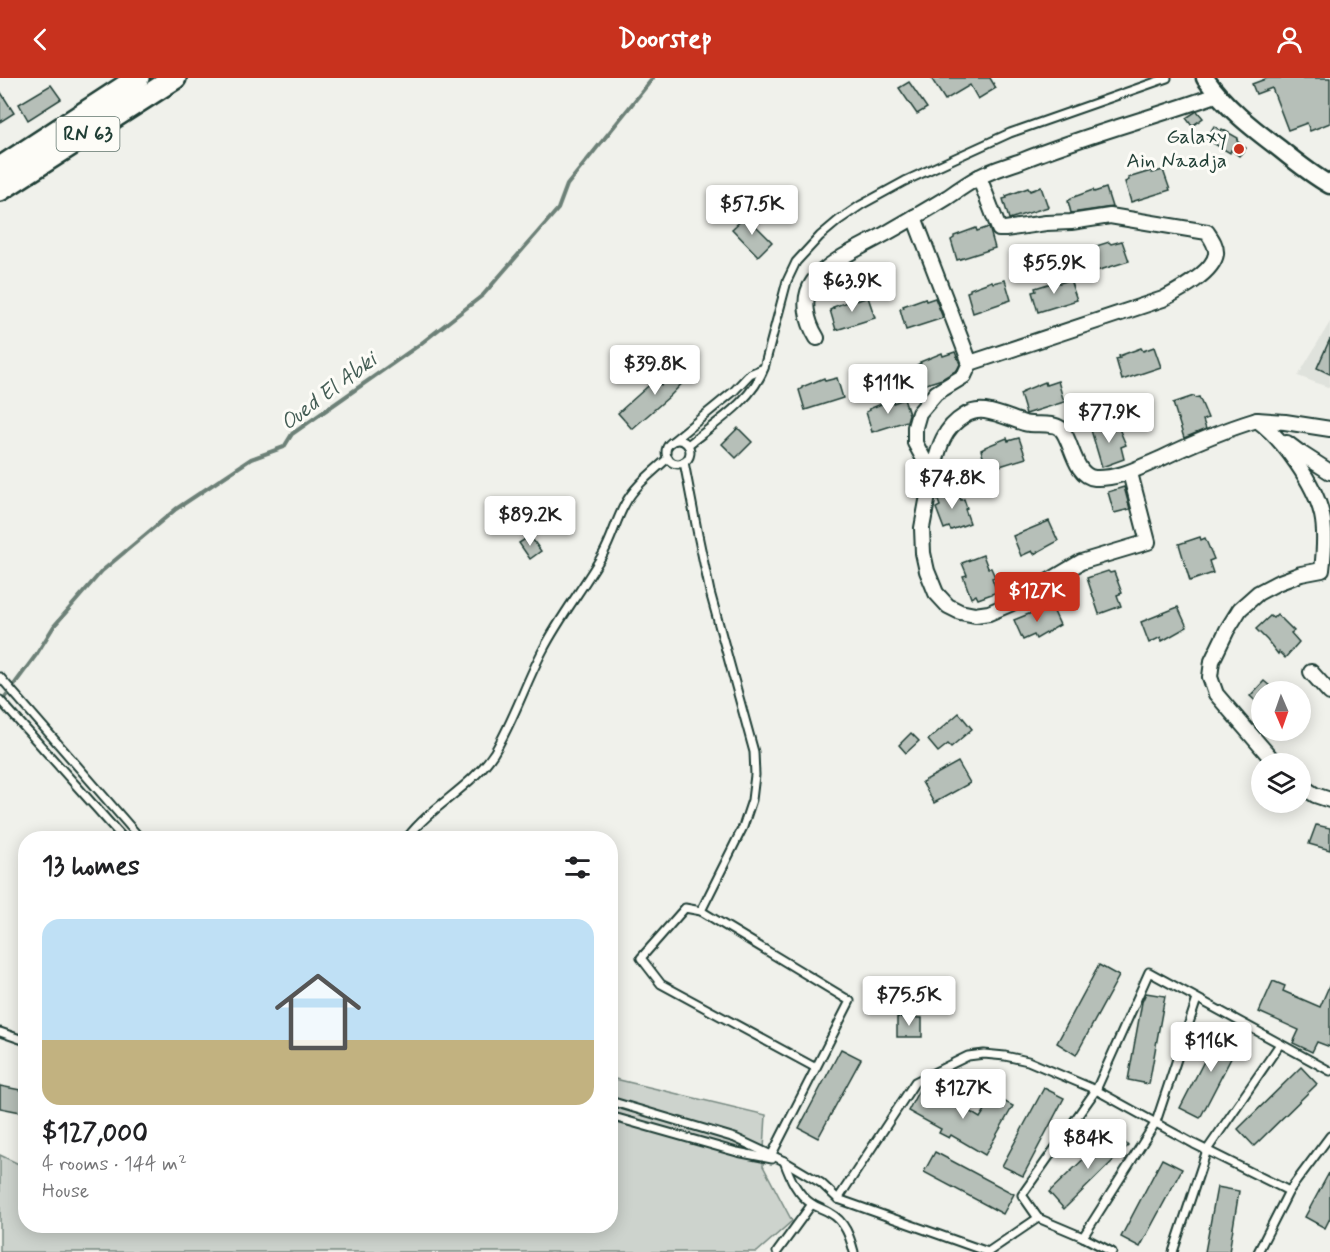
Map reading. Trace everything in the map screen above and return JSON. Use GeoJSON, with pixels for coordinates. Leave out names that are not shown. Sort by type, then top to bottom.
{"type":"FeatureCollection","features":[{"type":"Feature","properties":{"kind":"main road","name":"RN 63"},"geometry":{"type":"LineString","coordinates":[[0,168],[138,78]]}},
{"type":"Feature","properties":{"kind":"main road","name":"RN 63"},"geometry":{"type":"LineString","coordinates":[[0,190],[175,78]]}},
{"type":"Feature","properties":{"kind":"street"},"geometry":{"type":"LineString","coordinates":[[1205,78],[1216,94],[1236,115],[1315,177],[1330,185]]}},
{"type":"Feature","properties":{"kind":"street"},"geometry":{"type":"LineString","coordinates":[[817,338],[811,328],[806,306],[807,294],[813,282],[827,267],[914,218],[979,177],[1036,155],[1216,94]]}},
{"type":"Feature","properties":{"kind":"street"},"geometry":{"type":"LineString","coordinates":[[970,363],[1163,299],[1184,288],[1209,267],[1216,254],[1214,243],[1208,232],[1110,216],[999,229],[979,177]]}},
{"type":"Feature","properties":{"kind":"street"},"geometry":{"type":"LineString","coordinates":[[914,218],[970,363],[964,376],[936,393],[919,413],[915,427],[915,442],[932,474]]}},
{"type":"Feature","properties":{"kind":"street"},"geometry":{"type":"LineString","coordinates":[[1130,473],[1148,542],[1081,562],[1010,604],[989,613],[975,615],[960,612],[948,606],[936,593],[923,553],[922,528],[932,474],[939,445],[947,430],[956,420],[971,412],[984,411],[1005,415],[1034,426],[1054,425],[1062,429],[1081,471],[1091,478],[1130,473],[1170,454],[1257,420],[1330,429]]}},
{"type":"Feature","properties":{"kind":"street"},"geometry":{"type":"LineString","coordinates":[[1257,420],[1299,453],[1330,472]]}},
{"type":"Feature","properties":{"kind":"street"},"geometry":{"type":"LineString","coordinates":[[1267,753],[1216,694],[1210,677],[1212,661],[1240,609],[1258,593],[1301,574],[1326,575],[1323,515],[1302,470],[1270,429]]}},
{"type":"Feature","properties":{"kind":"street"},"geometry":{"type":"LineString","coordinates":[[1311,672],[1330,693]]}},
{"type":"Feature","properties":{"kind":"street"},"geometry":{"type":"LineString","coordinates":[[1311,792],[1330,800]]}},
{"type":"Feature","properties":{"kind":"lane"},"geometry":{"type":"LineString","coordinates":[[688,445],[741,402],[758,382],[764,368],[787,281],[796,262],[820,236],[839,220],[905,181],[1010,133],[1167,78]]}},
{"type":"Feature","properties":{"kind":"lane"},"geometry":{"type":"LineString","coordinates":[[673,441],[681,440],[688,445],[690,452],[684,462],[675,463],[668,458],[666,451],[673,441],[734,391],[750,374],[764,368]]}},
{"type":"Feature","properties":{"kind":"lane"},"geometry":{"type":"LineString","coordinates":[[413,831],[430,813],[483,768],[493,755],[506,732],[543,650],[605,550],[624,504],[634,490],[668,458]]}},
{"type":"Feature","properties":{"kind":"lane"},"geometry":{"type":"LineString","coordinates":[[684,462],[710,592],[754,752],[755,775],[752,800],[742,827],[701,911]]}},
{"type":"Feature","properties":{"kind":"lane"},"geometry":{"type":"LineString","coordinates":[[0,677],[134,831]]}},
{"type":"Feature","properties":{"kind":"lane"},"geometry":{"type":"LineString","coordinates":[[0,700],[117,831]]}},
{"type":"Feature","properties":{"kind":"lane"},"geometry":{"type":"LineString","coordinates":[[771,1156],[816,1068],[850,1001],[701,911],[685,908],[641,958],[661,984],[816,1068]]}},
{"type":"Feature","properties":{"kind":"lane"},"geometry":{"type":"LineString","coordinates":[[1112,1252],[1038,1218],[1022,1195],[1096,1090],[1149,972],[1330,1071]]}},
{"type":"Feature","properties":{"kind":"lane"},"geometry":{"type":"LineString","coordinates":[[1083,1237],[1155,1122],[1197,999]]}},
{"type":"Feature","properties":{"kind":"lane"},"geometry":{"type":"LineString","coordinates":[[0,1032],[18,1038]]}},
{"type":"Feature","properties":{"kind":"lane"},"geometry":{"type":"LineString","coordinates":[[1173,1252],[1207,1150],[1280,1044]]}},
{"type":"Feature","properties":{"kind":"lane"},"geometry":{"type":"LineString","coordinates":[[838,1199],[915,1082],[968,1056],[984,1054],[1028,1061],[1096,1090],[1288,1191]]}},
{"type":"Feature","properties":{"kind":"lane"},"geometry":{"type":"LineString","coordinates":[[618,1103],[735,1138],[783,1161],[821,1183],[838,1199],[988,1252],[1038,1218]]}},
{"type":"Feature","properties":{"kind":"lane"},"geometry":{"type":"LineString","coordinates":[[618,1118],[737,1152],[783,1161]]}},
{"type":"Feature","properties":{"kind":"lane"},"geometry":{"type":"LineString","coordinates":[[1258,1252],[1288,1191],[1330,1136]]}},
{"type":"Feature","properties":{"kind":"lane"},"geometry":{"type":"LineString","coordinates":[[783,1161],[800,1193],[812,1204],[841,1221],[849,1235],[854,1252]]}},
{"type":"Feature","properties":{"kind":"lane"},"geometry":{"type":"LineString","coordinates":[[777,1252],[812,1204]]}},
{"type":"Feature","properties":{"kind":"shaded area"},"geometry":{"type":"Polygon","coordinates":[[[1330,322],[1330,388],[1298,376],[1330,322]]]}},
{"type":"Feature","properties":{"kind":"shaded area"},"geometry":{"type":"Polygon","coordinates":[[[618,1080],[766,1115],[763,1166],[792,1221],[757,1252],[0,1252],[0,1155],[18,1164],[18,1233],[618,1233],[618,1080]]]}},
{"type":"Feature","properties":{"kind":"building"},"geometry":{"type":"Polygon","coordinates":[[[931,78],[990,78],[996,88],[978,99],[970,85],[945,100],[931,78]]]}},
{"type":"Feature","properties":{"kind":"building"},"geometry":{"type":"Polygon","coordinates":[[[1268,78],[1330,78],[1330,123],[1310,131],[1307,123],[1288,130],[1272,88],[1256,94],[1252,84],[1268,78]]]}},
{"type":"Feature","properties":{"kind":"building"},"geometry":{"type":"Polygon","coordinates":[[[909,82],[927,108],[917,114],[899,88],[909,82]]]}},
{"type":"Feature","properties":{"kind":"building"},"geometry":{"type":"Polygon","coordinates":[[[51,85],[61,99],[28,120],[19,104],[51,85]]]}},
{"type":"Feature","properties":{"kind":"building"},"geometry":{"type":"Polygon","coordinates":[[[0,91],[14,113],[0,122],[0,91]]]}},
{"type":"Feature","properties":{"kind":"building"},"geometry":{"type":"Polygon","coordinates":[[[1197,111],[1203,118],[1192,126],[1186,118],[1197,111]]]}},
{"type":"Feature","properties":{"kind":"building"},"geometry":{"type":"Polygon","coordinates":[[[1214,126],[1238,138],[1237,141],[1246,148],[1239,156],[1206,139],[1214,126]]]}},
{"type":"Feature","properties":{"kind":"building"},"geometry":{"type":"Polygon","coordinates":[[[1163,170],[1170,190],[1131,202],[1125,182],[1129,180],[1128,178],[1163,170]]]}},
{"type":"Feature","properties":{"kind":"building"},"geometry":{"type":"Polygon","coordinates":[[[1041,187],[1048,207],[1009,219],[1003,199],[1007,198],[1006,196],[1028,188],[1030,191],[1041,187]]]}},
{"type":"Feature","properties":{"kind":"building"},"geometry":{"type":"Polygon","coordinates":[[[1106,188],[1112,207],[1071,213],[1068,201],[1071,198],[1106,188]]]}},
{"type":"Feature","properties":{"kind":"building"},"geometry":{"type":"Polygon","coordinates":[[[746,216],[772,242],[758,256],[732,229],[746,216]]]}},
{"type":"Feature","properties":{"kind":"building"},"geometry":{"type":"Polygon","coordinates":[[[989,227],[995,248],[957,260],[951,240],[954,236],[976,228],[977,231],[989,227]]]}},
{"type":"Feature","properties":{"kind":"building"},"geometry":{"type":"Polygon","coordinates":[[[1122,241],[1129,261],[1090,273],[1084,253],[1088,251],[1087,249],[1109,242],[1111,244],[1122,241]]]}},
{"type":"Feature","properties":{"kind":"building"},"geometry":{"type":"Polygon","coordinates":[[[1005,280],[1011,300],[973,313],[967,292],[992,281],[993,283],[1005,280]]]}},
{"type":"Feature","properties":{"kind":"building"},"geometry":{"type":"Polygon","coordinates":[[[1070,280],[1077,300],[1038,312],[1032,292],[1036,291],[1035,288],[1070,280]]]}},
{"type":"Feature","properties":{"kind":"building"},"geometry":{"type":"Polygon","coordinates":[[[868,297],[875,318],[836,330],[830,310],[855,299],[857,301],[868,297]]]}},
{"type":"Feature","properties":{"kind":"building"},"geometry":{"type":"Polygon","coordinates":[[[925,298],[926,301],[935,298],[943,318],[906,330],[900,309],[925,298]]]}},
{"type":"Feature","properties":{"kind":"building"},"geometry":{"type":"Polygon","coordinates":[[[1330,339],[1330,374],[1317,368],[1330,339]]]}},
{"type":"Feature","properties":{"kind":"building"},"geometry":{"type":"Polygon","coordinates":[[[1154,347],[1161,367],[1122,380],[1116,359],[1141,348],[1143,351],[1154,347]]]}},
{"type":"Feature","properties":{"kind":"building"},"geometry":{"type":"Polygon","coordinates":[[[955,352],[960,364],[957,370],[942,379],[923,385],[917,365],[942,353],[943,356],[955,352]]]}},
{"type":"Feature","properties":{"kind":"building"},"geometry":{"type":"Polygon","coordinates":[[[687,359],[696,369],[670,396],[632,429],[618,413],[656,379],[661,385],[687,359]]]}},
{"type":"Feature","properties":{"kind":"building"},"geometry":{"type":"Polygon","coordinates":[[[824,378],[825,381],[837,378],[843,398],[805,410],[799,390],[824,378]]]}},
{"type":"Feature","properties":{"kind":"building"},"geometry":{"type":"Polygon","coordinates":[[[1058,381],[1064,402],[1026,414],[1020,394],[1045,382],[1046,385],[1058,381]]]}},
{"type":"Feature","properties":{"kind":"building"},"geometry":{"type":"Polygon","coordinates":[[[1194,396],[1199,397],[1208,418],[1203,420],[1206,429],[1184,438],[1173,403],[1194,396]]]}},
{"type":"Feature","properties":{"kind":"building"},"geometry":{"type":"Polygon","coordinates":[[[904,399],[909,414],[907,421],[872,432],[866,412],[891,400],[893,403],[904,399]]]}},
{"type":"Feature","properties":{"kind":"building"},"geometry":{"type":"Polygon","coordinates":[[[1112,423],[1117,424],[1126,445],[1121,447],[1124,459],[1102,467],[1091,430],[1112,423]]]}},
{"type":"Feature","properties":{"kind":"building"},"geometry":{"type":"Polygon","coordinates":[[[738,428],[752,442],[736,458],[722,444],[738,428]]]}},
{"type":"Feature","properties":{"kind":"building"},"geometry":{"type":"Polygon","coordinates":[[[1007,438],[1008,441],[1019,438],[1026,458],[987,470],[981,450],[1007,438]]]}},
{"type":"Feature","properties":{"kind":"building"},"geometry":{"type":"Polygon","coordinates":[[[955,487],[961,500],[964,499],[970,523],[951,530],[949,527],[944,529],[936,508],[940,506],[938,493],[955,487]]]}},
{"type":"Feature","properties":{"kind":"building"},"geometry":{"type":"Polygon","coordinates":[[[1124,487],[1130,509],[1114,513],[1108,492],[1124,487]]]}},
{"type":"Feature","properties":{"kind":"building"},"geometry":{"type":"Polygon","coordinates":[[[1049,521],[1058,541],[1034,554],[1032,551],[1021,556],[1013,536],[1049,521]]]}},
{"type":"Feature","properties":{"kind":"building"},"geometry":{"type":"Polygon","coordinates":[[[530,536],[541,551],[530,559],[519,543],[530,536]]]}},
{"type":"Feature","properties":{"kind":"building"},"geometry":{"type":"Polygon","coordinates":[[[1200,537],[1201,540],[1205,538],[1214,559],[1209,561],[1213,573],[1190,581],[1179,544],[1200,537]]]}},
{"type":"Feature","properties":{"kind":"building"},"geometry":{"type":"Polygon","coordinates":[[[983,555],[988,568],[991,568],[995,577],[992,578],[997,592],[978,599],[976,595],[971,598],[963,576],[967,575],[962,563],[983,555]]]}},
{"type":"Feature","properties":{"kind":"building"},"geometry":{"type":"Polygon","coordinates":[[[1108,571],[1114,572],[1122,593],[1117,595],[1121,606],[1099,614],[1087,578],[1108,571]]]}},
{"type":"Feature","properties":{"kind":"building"},"geometry":{"type":"Polygon","coordinates":[[[1051,605],[1060,625],[1036,639],[1034,635],[1023,640],[1014,620],[1051,605]]]}},
{"type":"Feature","properties":{"kind":"building"},"geometry":{"type":"Polygon","coordinates":[[[1178,607],[1187,627],[1162,641],[1161,637],[1149,643],[1141,622],[1178,607]]]}},
{"type":"Feature","properties":{"kind":"building"},"geometry":{"type":"Polygon","coordinates":[[[1277,614],[1294,631],[1291,633],[1299,642],[1285,658],[1279,652],[1278,654],[1256,629],[1270,616],[1273,618],[1277,614]]]}},
{"type":"Feature","properties":{"kind":"building"},"geometry":{"type":"Polygon","coordinates":[[[959,713],[972,729],[951,747],[948,744],[938,752],[928,740],[959,713]]]}},
{"type":"Feature","properties":{"kind":"building"},"geometry":{"type":"Polygon","coordinates":[[[911,733],[919,741],[906,753],[899,745],[911,733]]]}},
{"type":"Feature","properties":{"kind":"building"},"geometry":{"type":"Polygon","coordinates":[[[958,762],[970,783],[934,803],[922,782],[958,762]]]}},
{"type":"Feature","properties":{"kind":"building"},"geometry":{"type":"Polygon","coordinates":[[[1316,825],[1330,828],[1330,850],[1309,844],[1316,825]]]}},
{"type":"Feature","properties":{"kind":"building"},"geometry":{"type":"Polygon","coordinates":[[[1099,965],[1119,976],[1076,1055],[1057,1043],[1099,965]]]}},
{"type":"Feature","properties":{"kind":"building"},"geometry":{"type":"Polygon","coordinates":[[[1273,981],[1285,986],[1283,991],[1320,1007],[1330,984],[1330,1047],[1317,1042],[1312,1052],[1293,1043],[1299,1030],[1259,1012],[1273,981]]]}},
{"type":"Feature","properties":{"kind":"building"},"geometry":{"type":"Polygon","coordinates":[[[1146,993],[1165,996],[1149,1084],[1128,1080],[1142,1002],[1146,993]]]}},
{"type":"Feature","properties":{"kind":"building"},"geometry":{"type":"Polygon","coordinates":[[[897,1017],[922,1018],[922,1037],[897,1037],[897,1017]]]}},
{"type":"Feature","properties":{"kind":"building"},"geometry":{"type":"Polygon","coordinates":[[[1221,1028],[1241,1039],[1200,1118],[1180,1108],[1221,1028]]]}},
{"type":"Feature","properties":{"kind":"building"},"geometry":{"type":"Polygon","coordinates":[[[841,1049],[861,1059],[818,1138],[799,1128],[841,1049]]]}},
{"type":"Feature","properties":{"kind":"building"},"geometry":{"type":"Polygon","coordinates":[[[1301,1067],[1317,1084],[1254,1146],[1238,1129],[1301,1067]]]}},
{"type":"Feature","properties":{"kind":"building"},"geometry":{"type":"Polygon","coordinates":[[[0,1086],[18,1089],[18,1111],[0,1108],[0,1086]]]}},
{"type":"Feature","properties":{"kind":"building"},"geometry":{"type":"Polygon","coordinates":[[[1044,1088],[1064,1098],[1023,1176],[1002,1166],[1044,1088]]]}},
{"type":"Feature","properties":{"kind":"building"},"geometry":{"type":"Polygon","coordinates":[[[919,1090],[947,1106],[951,1100],[980,1118],[994,1096],[1013,1106],[985,1155],[951,1135],[949,1138],[939,1133],[941,1129],[908,1111],[919,1090]]]}},
{"type":"Feature","properties":{"kind":"building"},"geometry":{"type":"Polygon","coordinates":[[[1114,1130],[1128,1146],[1064,1209],[1049,1192],[1114,1130]]]}},
{"type":"Feature","properties":{"kind":"building"},"geometry":{"type":"Polygon","coordinates":[[[935,1152],[1014,1194],[1003,1214],[924,1172],[935,1152]]]}},
{"type":"Feature","properties":{"kind":"building"},"geometry":{"type":"Polygon","coordinates":[[[1162,1159],[1182,1169],[1140,1247],[1121,1237],[1162,1159]]]}},
{"type":"Feature","properties":{"kind":"building"},"geometry":{"type":"Polygon","coordinates":[[[1330,1171],[1330,1218],[1325,1228],[1305,1217],[1330,1171]]]}},
{"type":"Feature","properties":{"kind":"building"},"geometry":{"type":"Polygon","coordinates":[[[1217,1187],[1239,1191],[1229,1252],[1205,1252],[1217,1187]]]}},
{"type":"Feature","properties":{"kind":"waterway","name":"Oued El Abki"},"geometry":{"type":"LineString","coordinates":[[2,701],[54,626],[102,571],[176,509],[251,459],[284,447],[292,434],[419,345],[483,295],[558,209],[567,185],[653,78]]}},
{"type":"Feature","properties":{"kind":"place","name":"Galaxy Ain Naadja"},"geometry":{"type":"Point","coordinates":[1239,149]}}]}
